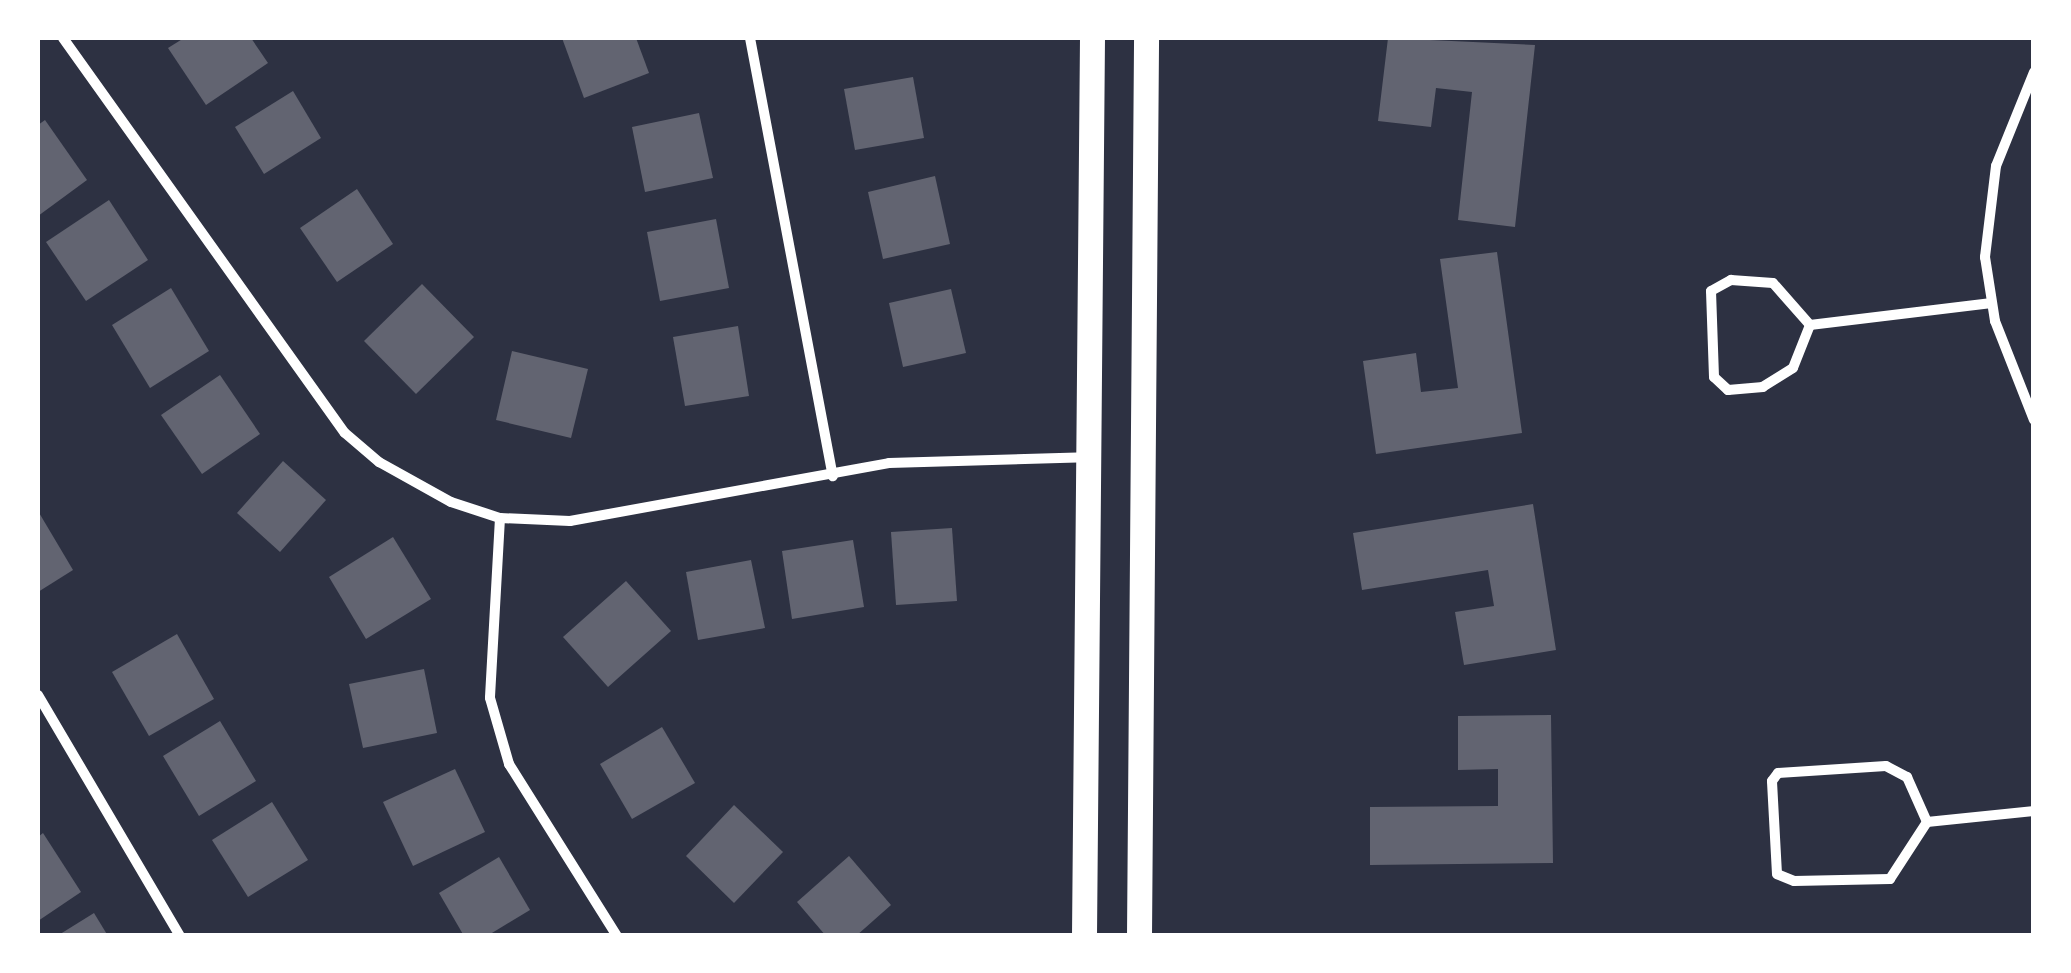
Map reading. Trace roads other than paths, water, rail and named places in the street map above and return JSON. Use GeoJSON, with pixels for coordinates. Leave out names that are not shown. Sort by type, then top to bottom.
{"type":"FeatureCollection","features":[{"type":"Feature","properties":{"kind":"main road"},"geometry":{"type":"LineString","coordinates":[[1084,936],[1092,38]]}},
{"type":"Feature","properties":{"kind":"main road"},"geometry":{"type":"LineString","coordinates":[[1139,936],[1146,38]]}},
{"type":"Feature","properties":{"kind":"street"},"geometry":{"type":"LineString","coordinates":[[63,38],[345,433],[379,462],[451,502],[500,518],[570,521],[889,463],[1086,456]]}},
{"type":"Feature","properties":{"kind":"street"},"geometry":{"type":"LineString","coordinates":[[750,38],[833,476]]}},
{"type":"Feature","properties":{"kind":"street"},"geometry":{"type":"LineString","coordinates":[[2034,72],[2010,119],[1986,221],[1992,303],[2034,420]]}},
{"type":"Feature","properties":{"kind":"street"},"geometry":{"type":"LineString","coordinates":[[1718,282],[1773,283],[1810,324],[1794,368],[1782,379],[1743,392],[1719,386],[1708,331],[1718,282]]}},
{"type":"Feature","properties":{"kind":"street"},"geometry":{"type":"LineString","coordinates":[[1810,324],[1992,303]]}},
{"type":"Feature","properties":{"kind":"street"},"geometry":{"type":"LineString","coordinates":[[500,518],[490,698],[509,764],[617,936]]}},
{"type":"Feature","properties":{"kind":"street"},"geometry":{"type":"LineString","coordinates":[[38,695],[180,936]]}},
{"type":"Feature","properties":{"kind":"street"},"geometry":{"type":"LineString","coordinates":[[1900,769],[1928,822],[1890,879],[1794,881],[1772,866],[1772,781],[1787,770],[1900,769]]}},
{"type":"Feature","properties":{"kind":"street"},"geometry":{"type":"LineString","coordinates":[[1928,822],[2034,811]]}}]}
